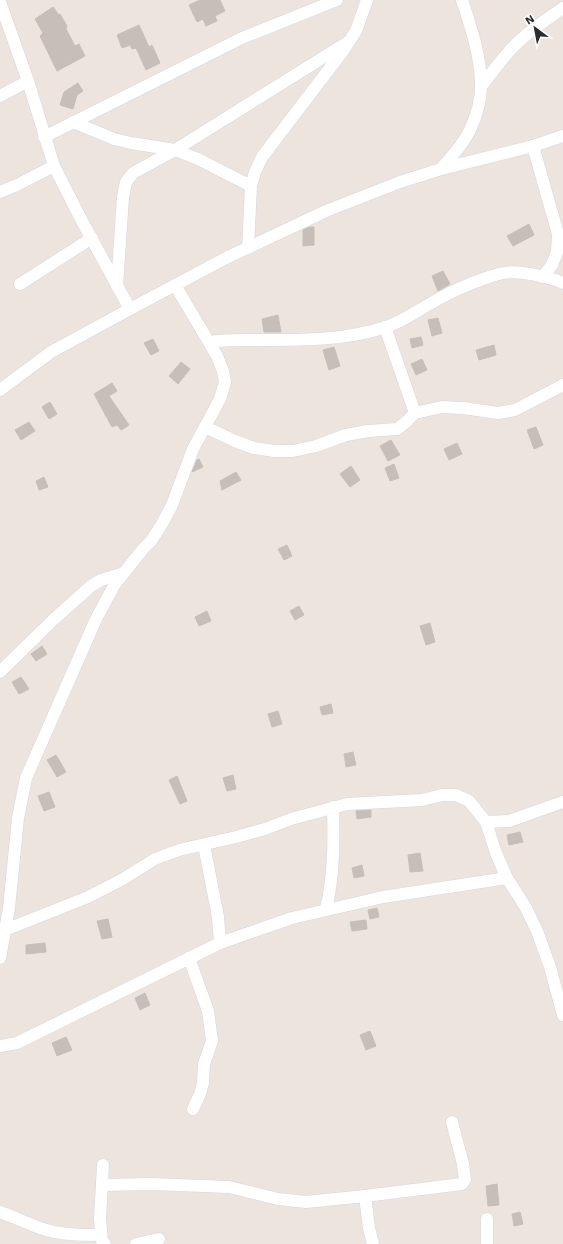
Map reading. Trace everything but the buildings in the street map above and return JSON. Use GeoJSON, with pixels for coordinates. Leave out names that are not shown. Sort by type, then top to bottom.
{"type":"FeatureCollection","features":[{"type":"Feature","properties":{"kind":"street"},"geometry":{"type":"LineString","coordinates":[[44,137],[242,38],[337,0]]}},
{"type":"Feature","properties":{"kind":"street"},"geometry":{"type":"LineString","coordinates":[[248,248],[251,186],[254,172],[262,157],[356,31],[367,0]]}},
{"type":"Feature","properties":{"kind":"street"},"geometry":{"type":"LineString","coordinates":[[441,169],[456,152],[469,132],[476,115],[481,87],[478,60],[462,0]]}},
{"type":"Feature","properties":{"kind":"street"},"geometry":{"type":"LineString","coordinates":[[0,2],[28,81],[54,166],[80,218],[130,308]]}},
{"type":"Feature","properties":{"kind":"street"},"geometry":{"type":"LineString","coordinates":[[481,87],[502,59],[517,43],[563,8]]}},
{"type":"Feature","properties":{"kind":"street"},"geometry":{"type":"LineString","coordinates":[[117,286],[123,197],[126,182],[133,173],[175,150],[348,42]]}},
{"type":"Feature","properties":{"kind":"street"},"geometry":{"type":"LineString","coordinates":[[0,96],[28,81]]}},
{"type":"Feature","properties":{"kind":"street"},"geometry":{"type":"LineString","coordinates":[[73,122],[114,139],[175,150],[198,159],[251,186]]}},
{"type":"Feature","properties":{"kind":"street"},"geometry":{"type":"LineString","coordinates":[[0,390],[51,352],[130,308],[228,257],[326,211],[400,182],[441,169],[532,146],[563,136]]}},
{"type":"Feature","properties":{"kind":"street"},"geometry":{"type":"LineString","coordinates":[[532,146],[558,234],[557,252],[552,265],[542,277]]}},
{"type":"Feature","properties":{"kind":"street"},"geometry":{"type":"LineString","coordinates":[[0,192],[54,166]]}},
{"type":"Feature","properties":{"kind":"street"},"geometry":{"type":"LineString","coordinates":[[20,284],[92,238]]}},
{"type":"Feature","properties":{"kind":"street"},"geometry":{"type":"LineString","coordinates":[[209,342],[229,339],[262,340],[330,338],[355,335],[404,320],[426,306],[462,287],[504,272],[516,272],[556,280],[563,283]]}},
{"type":"Feature","properties":{"kind":"street"},"geometry":{"type":"LineString","coordinates":[[0,958],[3,933],[9,908],[18,818],[26,778],[96,619],[116,584],[151,541],[162,524],[170,509],[193,449],[220,399],[224,382],[223,371],[209,342],[175,285]]}},
{"type":"Feature","properties":{"kind":"street"},"geometry":{"type":"LineString","coordinates":[[385,327],[415,413]]}},
{"type":"Feature","properties":{"kind":"street"},"geometry":{"type":"LineString","coordinates":[[206,427],[235,441],[254,448],[274,451],[293,451],[316,446],[346,435],[368,431],[397,429],[415,413],[442,408],[463,408],[498,413],[515,410],[563,385]]}},
{"type":"Feature","properties":{"kind":"street"},"geometry":{"type":"LineString","coordinates":[[0,672],[53,620],[91,586],[101,580],[124,573]]}},
{"type":"Feature","properties":{"kind":"street"},"geometry":{"type":"LineString","coordinates":[[3,933],[88,897],[123,879],[163,855],[265,829],[291,819],[347,804],[422,800],[442,795],[456,795],[469,801],[486,822],[496,853],[507,878],[526,908],[537,931],[550,967],[563,1015]]}},
{"type":"Feature","properties":{"kind":"street"},"geometry":{"type":"LineString","coordinates":[[486,822],[509,821],[563,802]]}},
{"type":"Feature","properties":{"kind":"street"},"geometry":{"type":"LineString","coordinates":[[326,909],[331,888],[333,863],[333,807]]}},
{"type":"Feature","properties":{"kind":"street"},"geometry":{"type":"LineString","coordinates":[[204,845],[218,917],[220,943]]}},
{"type":"Feature","properties":{"kind":"street"},"geometry":{"type":"LineString","coordinates":[[0,1046],[17,1043],[60,1020],[127,990],[220,943],[292,918],[383,897],[507,878]]}},
{"type":"Feature","properties":{"kind":"street"},"geometry":{"type":"LineString","coordinates":[[189,958],[208,1011],[212,1041],[204,1064],[203,1083],[193,1109]]}},
{"type":"Feature","properties":{"kind":"street"},"geometry":{"type":"LineString","coordinates":[[102,1185],[152,1184],[229,1187],[278,1200],[306,1202],[462,1184],[465,1180],[463,1164],[452,1122]]}},
{"type":"Feature","properties":{"kind":"street"},"geometry":{"type":"LineString","coordinates":[[0,1212],[54,1232],[103,1240],[100,1219],[103,1165]]}},
{"type":"Feature","properties":{"kind":"street"},"geometry":{"type":"LineString","coordinates":[[365,1196],[369,1228],[373,1244]]}},
{"type":"Feature","properties":{"kind":"street"},"geometry":{"type":"LineString","coordinates":[[487,1219],[487,1244]]}},
{"type":"Feature","properties":{"kind":"street"},"geometry":{"type":"LineString","coordinates":[[136,1244],[159,1239]]}}]}
